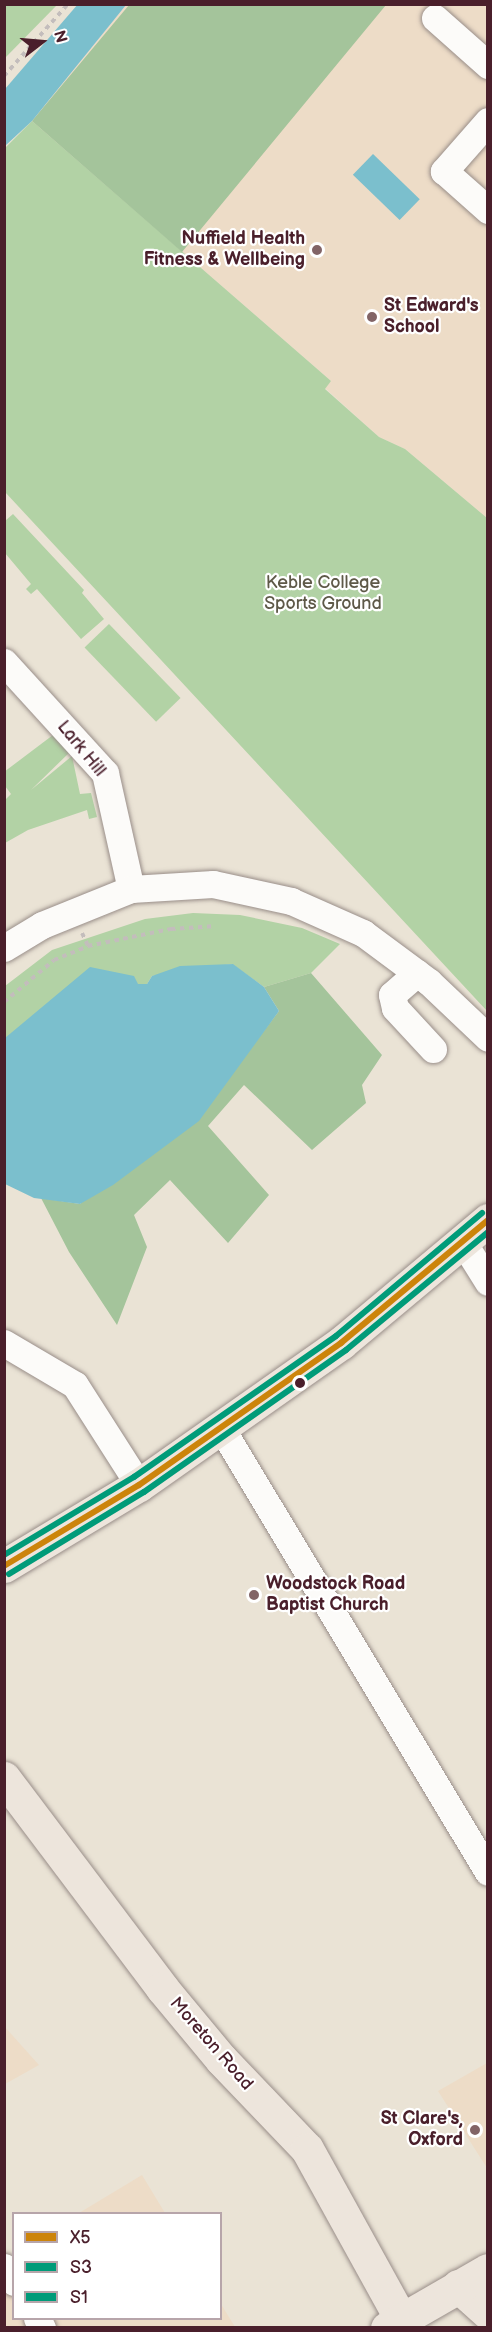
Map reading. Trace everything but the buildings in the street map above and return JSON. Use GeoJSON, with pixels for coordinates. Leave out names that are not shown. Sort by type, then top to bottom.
{"type":"FeatureCollection","features":[{"type":"Feature","properties":{"kind":"main road"},"geometry":{"type":"LineString","coordinates":[[4,1566],[139,1485],[341,1343],[488,1220]]}},
{"type":"Feature","properties":{"kind":"main road","name":"Moreton Road"},"geometry":{"type":"LineString","coordinates":[[4,1778],[162,1988],[221,2059],[307,2149],[394,2323]]}},
{"type":"Feature","properties":{"kind":"main road"},"geometry":{"type":"LineString","coordinates":[[394,2323],[488,2270]]}},
{"type":"Feature","properties":{"kind":"main road"},"geometry":{"type":"LineString","coordinates":[[458,2286],[488,2313]]}},
{"type":"Feature","properties":{"kind":"street"},"geometry":{"type":"LineString","coordinates":[[435,18],[488,65]]}},
{"type":"Feature","properties":{"kind":"street"},"geometry":{"type":"LineString","coordinates":[[485,130],[444,171],[488,210]]}},
{"type":"Feature","properties":{"kind":"street","name":"Lark Hill"},"geometry":{"type":"LineString","coordinates":[[4,662],[105,773],[131,889]]}},
{"type":"Feature","properties":{"kind":"street"},"geometry":{"type":"LineString","coordinates":[[4,948],[42,925],[131,889],[213,884],[291,901],[363,933],[417,974],[488,1038]]}},
{"type":"Feature","properties":{"kind":"street"},"geometry":{"type":"LineString","coordinates":[[417,974],[392,995],[395,1008],[433,1049]]}},
{"type":"Feature","properties":{"kind":"street"},"geometry":{"type":"LineString","coordinates":[[463,1242],[488,1282]]}},
{"type":"Feature","properties":{"kind":"street"},"geometry":{"type":"LineString","coordinates":[[4,1343],[28,1354],[75,1385],[139,1485]]}},
{"type":"Feature","properties":{"kind":"street"},"geometry":{"type":"LineString","coordinates":[[220,1426],[488,1872]]}},
{"type":"Feature","properties":{"kind":"path"},"geometry":{"type":"LineString","coordinates":[[4,76],[68,4]]}},
{"type":"Feature","properties":{"kind":"path"},"geometry":{"type":"LineString","coordinates":[[4,1002],[54,960],[87,946],[171,929],[216,926]]}},
{"type":"Feature","properties":{"kind":"path"},"geometry":{"type":"LineString","coordinates":[[82,931],[87,946]]}},
{"type":"Feature","properties":{"kind":"shaded area","name":"St Edward's School"},"geometry":{"type":"Polygon","coordinates":[[[126,5],[487,5],[487,518],[405,449],[379,437],[325,388],[331,381],[32,121],[126,5]]]}},
{"type":"Feature","properties":{"kind":"shaded area"},"geometry":{"type":"Polygon","coordinates":[[[4,2026],[39,2065],[5,2084],[4,2084],[4,2026]]]}},
{"type":"Feature","properties":{"kind":"shaded area","name":"St Clare's, Oxford"},"geometry":{"type":"Polygon","coordinates":[[[487,2063],[487,2168],[438,2091],[487,2063]]]}},
{"type":"Feature","properties":{"kind":"shaded area"},"geometry":{"type":"Polygon","coordinates":[[[142,2175],[164,2212],[81,2212],[142,2175]]]}},
{"type":"Feature","properties":{"kind":"shaded area"},"geometry":{"type":"Polygon","coordinates":[[[12,2281],[12,2320],[222,2320],[222,2306],[235,2327],[5,2327],[4,2285],[12,2281]]]}},
{"type":"Feature","properties":{"kind":"green space"},"geometry":{"type":"Polygon","coordinates":[[[4,5],[57,5],[5,58],[4,5]]]}},
{"type":"Feature","properties":{"kind":"green space"},"geometry":{"type":"Polygon","coordinates":[[[129,5],[386,5],[182,252],[32,121],[129,5]]]}},
{"type":"Feature","properties":{"kind":"green space","name":"Keble College Sports Ground"},"geometry":{"type":"Polygon","coordinates":[[[32,121],[331,381],[325,389],[379,437],[405,449],[487,518],[487,1011],[5,492],[5,148],[32,121]]]}},
{"type":"Feature","properties":{"kind":"green space"},"geometry":{"type":"Polygon","coordinates":[[[13,514],[84,590],[82,593],[104,619],[81,639],[37,589],[31,594],[26,589],[31,584],[5,553],[5,521],[13,514]]]}},
{"type":"Feature","properties":{"kind":"green space"},"geometry":{"type":"Polygon","coordinates":[[[109,624],[181,698],[156,722],[85,648],[109,624]]]}},
{"type":"Feature","properties":{"kind":"green space"},"geometry":{"type":"Polygon","coordinates":[[[53,735],[71,751],[31,790],[72,756],[80,794],[91,793],[97,817],[89,819],[87,810],[28,830],[5,843],[5,800],[11,794],[5,786],[4,772],[53,735]]]}},
{"type":"Feature","properties":{"kind":"green space"},"geometry":{"type":"Polygon","coordinates":[[[193,913],[240,915],[302,928],[340,944],[311,973],[264,987],[232,964],[152,976],[147,984],[33,1018],[5,1039],[5,986],[52,950],[145,919],[193,913]]]}},
{"type":"Feature","properties":{"kind":"green space"},"geometry":{"type":"Polygon","coordinates":[[[311,973],[382,1055],[362,1085],[366,1103],[312,1150],[244,1085],[208,1126],[269,1195],[228,1243],[170,1180],[134,1215],[147,1247],[117,1325],[69,1252],[41,1198],[80,1204],[241,1061],[279,1011],[264,987],[311,973]]]}},
{"type":"Feature","properties":{"kind":"water"},"geometry":{"type":"Polygon","coordinates":[[[78,4],[126,5],[32,121],[5,146],[5,89],[78,4]]]}},
{"type":"Feature","properties":{"kind":"water"},"geometry":{"type":"Polygon","coordinates":[[[373,154],[420,199],[400,220],[353,175],[373,154]]]}},
{"type":"Feature","properties":{"kind":"water"},"geometry":{"type":"Polygon","coordinates":[[[233,964],[264,987],[279,1011],[199,1121],[113,1185],[80,1204],[34,1198],[5,1184],[5,1038],[90,967],[134,976],[138,984],[147,984],[152,976],[180,966],[233,964]]]}},
{"type":"Feature","properties":{"kind":"transit line","name":"S1"},"geometry":{"type":"LineString","coordinates":[[4,1555],[134,1477],[336,1336],[482,1213]]}},
{"type":"Feature","properties":{"kind":"transit line","name":"X5"},"geometry":{"type":"LineString","coordinates":[[4,1566],[139,1485],[341,1343],[488,1220]]}},
{"type":"Feature","properties":{"kind":"transit line","name":"S3"},"geometry":{"type":"LineString","coordinates":[[9,1574],[144,1492],[346,1350],[488,1232]]}},
{"type":"Feature","properties":{"kind":"place","name":"Nuffield Health Fitness & Wellbeing"},"geometry":{"type":"Point","coordinates":[317,250]}},
{"type":"Feature","properties":{"kind":"place","name":"St Edward's School"},"geometry":{"type":"Point","coordinates":[372,317]}},
{"type":"Feature","properties":{"kind":"place","name":"Woodstock Road Baptist Church"},"geometry":{"type":"Point","coordinates":[254,1595]}},
{"type":"Feature","properties":{"kind":"place","name":"St Clare's, Oxford"},"geometry":{"type":"Point","coordinates":[475,2130]}}]}
